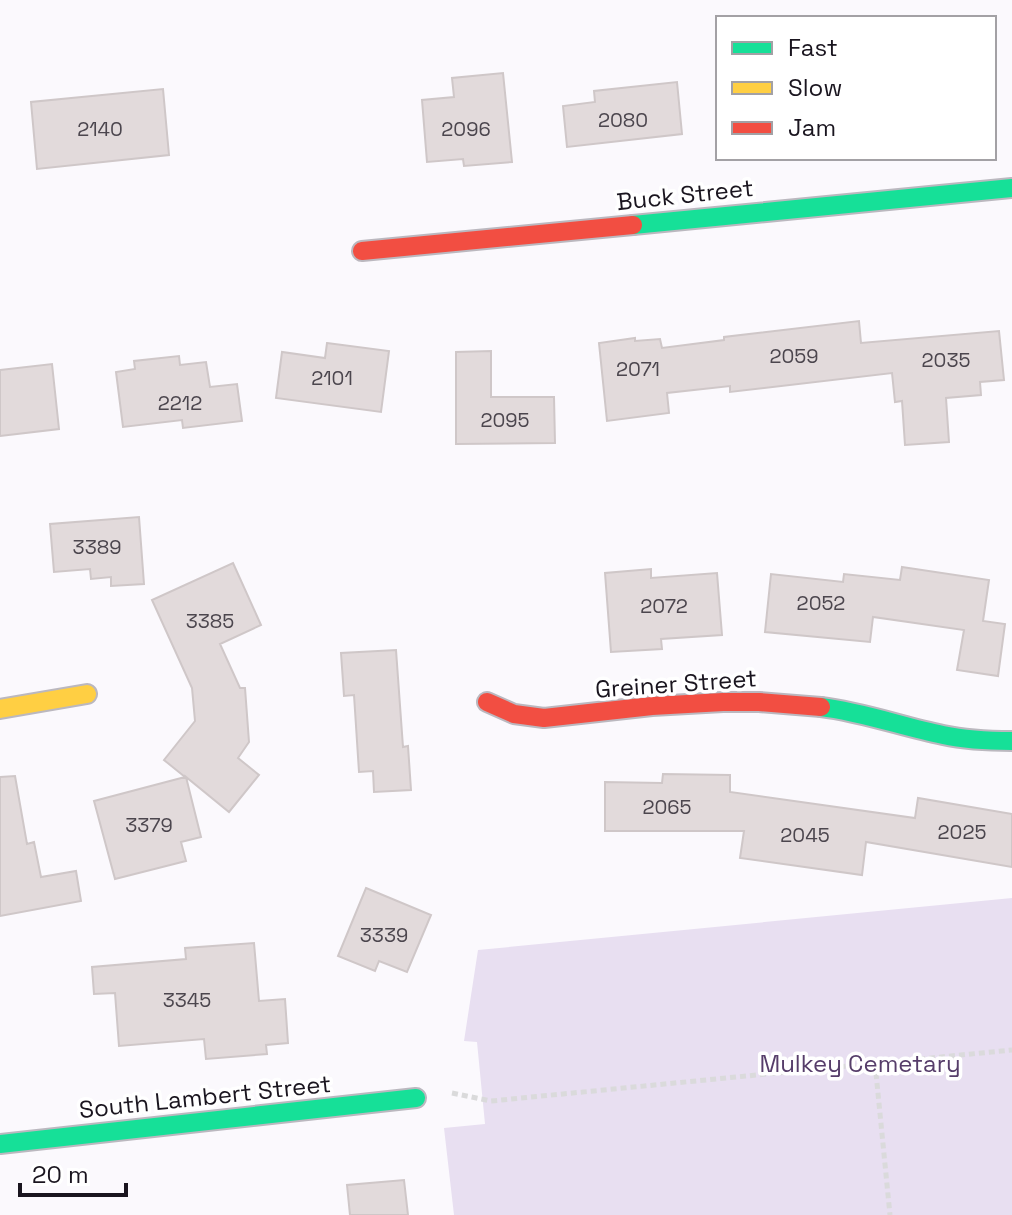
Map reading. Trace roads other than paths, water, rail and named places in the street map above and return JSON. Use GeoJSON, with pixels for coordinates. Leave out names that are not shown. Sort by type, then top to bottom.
{"type":"FeatureCollection","features":[{"type":"Feature","properties":{"kind":"street","name":"Buck Street"},"geometry":{"type":"LineString","coordinates":[[362,251],[1012,188]]}},
{"type":"Feature","properties":{"kind":"street"},"geometry":{"type":"LineString","coordinates":[[0,709],[87,694]]}},
{"type":"Feature","properties":{"kind":"street","name":"Greiner Street"},"geometry":{"type":"LineString","coordinates":[[487,702],[525,718],[544,718],[690,703],[774,702],[832,708],[961,740],[1012,741]]}},
{"type":"Feature","properties":{"kind":"street","name":"South Lambert Street"},"geometry":{"type":"LineString","coordinates":[[0,1144],[416,1098]]}},
{"type":"Feature","properties":{"kind":"park label","name":"Mulkey Cemetary"},"geometry":{"type":"Point","coordinates":[860,1064]}}]}
